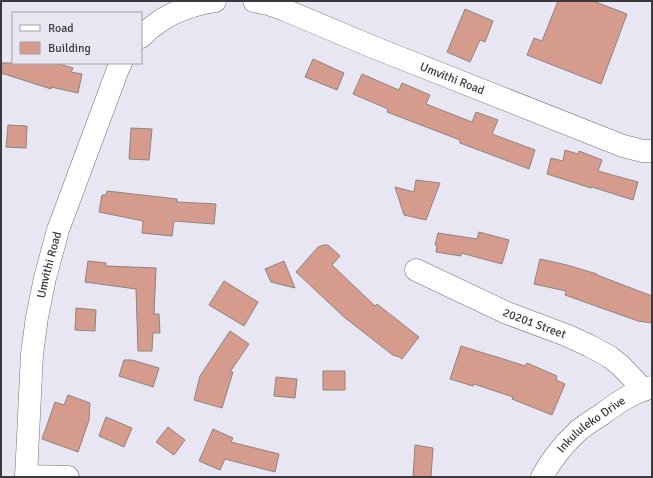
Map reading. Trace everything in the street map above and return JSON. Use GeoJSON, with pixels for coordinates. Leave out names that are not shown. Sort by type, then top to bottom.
{"type":"FeatureCollection","features":[{"type":"Feature","properties":{"kind":"street"},"geometry":{"type":"LineString","coordinates":[[142,36],[159,21],[180,10],[215,1]]}},
{"type":"Feature","properties":{"kind":"street","name":"Umvithi Road"},"geometry":{"type":"LineString","coordinates":[[254,1],[285,10],[388,53],[623,146],[643,151],[652,151]]}},
{"type":"Feature","properties":{"kind":"street","name":"Umvithi Road"},"geometry":{"type":"LineString","coordinates":[[26,476],[32,354],[44,278],[58,230],[120,64]]}},
{"type":"Feature","properties":{"kind":"street","name":"20201 Street"},"geometry":{"type":"LineString","coordinates":[[416,270],[507,313],[566,334],[590,346],[610,357],[648,388]]}},
{"type":"Feature","properties":{"kind":"street","name":"Inkululeko Drive"},"geometry":{"type":"LineString","coordinates":[[542,477],[560,450],[578,431],[620,401],[648,388]]}},
{"type":"Feature","properties":{"kind":"street"},"geometry":{"type":"LineString","coordinates":[[26,476],[68,477]]}},
{"type":"Feature","properties":{"kind":"building"},"geometry":{"type":"Polygon","coordinates":[[[558,1],[593,1],[627,14],[601,84],[527,55],[534,38],[542,41],[558,1]]]}},
{"type":"Feature","properties":{"kind":"building"},"geometry":{"type":"Polygon","coordinates":[[[465,9],[493,21],[485,42],[480,40],[470,62],[447,52],[465,9]]]}},
{"type":"Feature","properties":{"kind":"building"},"geometry":{"type":"Polygon","coordinates":[[[313,59],[344,73],[337,90],[305,77],[313,59]]]}},
{"type":"Feature","properties":{"kind":"building"},"geometry":{"type":"Polygon","coordinates":[[[1,63],[12,63],[59,64],[73,68],[71,72],[82,74],[78,93],[51,87],[51,89],[1,73],[1,63]]]}},
{"type":"Feature","properties":{"kind":"building"},"geometry":{"type":"Polygon","coordinates":[[[362,74],[399,90],[402,83],[430,95],[426,104],[472,122],[476,112],[498,120],[492,134],[535,150],[529,169],[460,143],[460,140],[387,112],[388,109],[353,94],[362,74]]]}},
{"type":"Feature","properties":{"kind":"building"},"geometry":{"type":"Polygon","coordinates":[[[8,125],[27,126],[26,148],[6,147],[8,125]]]}},
{"type":"Feature","properties":{"kind":"building"},"geometry":{"type":"Polygon","coordinates":[[[131,128],[152,129],[149,160],[129,159],[131,128]]]}},
{"type":"Feature","properties":{"kind":"building"},"geometry":{"type":"Polygon","coordinates":[[[565,150],[578,154],[579,151],[602,160],[598,171],[638,182],[633,200],[547,174],[551,158],[563,161],[565,150]]]}},
{"type":"Feature","properties":{"kind":"building"},"geometry":{"type":"Polygon","coordinates":[[[416,180],[440,183],[426,220],[404,215],[395,187],[414,192],[416,180]]]}},
{"type":"Feature","properties":{"kind":"building"},"geometry":{"type":"Polygon","coordinates":[[[107,191],[177,199],[177,202],[216,204],[214,224],[174,221],[172,236],[142,233],[143,221],[99,212],[102,195],[106,195],[107,191]]]}},
{"type":"Feature","properties":{"kind":"building"},"geometry":{"type":"Polygon","coordinates":[[[479,232],[509,240],[502,264],[461,253],[461,256],[436,252],[437,246],[435,245],[438,233],[477,239],[479,232]]]}},
{"type":"Feature","properties":{"kind":"building"},"geometry":{"type":"Polygon","coordinates":[[[328,245],[340,256],[332,265],[375,306],[377,304],[419,337],[402,359],[398,356],[394,356],[344,317],[296,272],[318,247],[328,245]]]}},
{"type":"Feature","properties":{"kind":"building"},"geometry":{"type":"Polygon","coordinates":[[[540,259],[597,274],[652,296],[652,323],[638,321],[565,295],[566,291],[534,284],[540,259]]]}},
{"type":"Feature","properties":{"kind":"building"},"geometry":{"type":"Polygon","coordinates":[[[88,261],[106,263],[106,266],[156,268],[154,314],[159,314],[160,333],[153,333],[152,351],[138,351],[136,289],[85,282],[88,261]]]}},
{"type":"Feature","properties":{"kind":"building"},"geometry":{"type":"Polygon","coordinates":[[[284,261],[295,288],[271,282],[265,269],[284,261]]]}},
{"type":"Feature","properties":{"kind":"building"},"geometry":{"type":"Polygon","coordinates":[[[224,281],[258,302],[244,326],[209,305],[224,281]]]}},
{"type":"Feature","properties":{"kind":"building"},"geometry":{"type":"Polygon","coordinates":[[[76,308],[96,310],[95,331],[75,330],[76,308]]]}},
{"type":"Feature","properties":{"kind":"building"},"geometry":{"type":"Polygon","coordinates":[[[230,331],[249,344],[230,372],[233,372],[222,408],[194,400],[200,376],[230,331]]]}},
{"type":"Feature","properties":{"kind":"building"},"geometry":{"type":"Polygon","coordinates":[[[461,346],[525,366],[527,363],[557,376],[556,380],[565,384],[552,415],[512,399],[513,397],[474,384],[473,386],[450,379],[461,346]]]}},
{"type":"Feature","properties":{"kind":"building"},"geometry":{"type":"Polygon","coordinates":[[[124,360],[132,360],[159,368],[153,387],[119,376],[124,360]]]}},
{"type":"Feature","properties":{"kind":"building"},"geometry":{"type":"Polygon","coordinates":[[[323,371],[345,371],[345,390],[323,390],[323,371]]]}},
{"type":"Feature","properties":{"kind":"building"},"geometry":{"type":"Polygon","coordinates":[[[276,377],[297,379],[295,398],[274,396],[276,377]]]}},
{"type":"Feature","properties":{"kind":"building"},"geometry":{"type":"Polygon","coordinates":[[[68,395],[90,403],[89,420],[78,452],[42,439],[55,402],[64,405],[68,395]]]}},
{"type":"Feature","properties":{"kind":"building"},"geometry":{"type":"Polygon","coordinates":[[[106,417],[132,428],[124,447],[99,436],[106,417]]]}},
{"type":"Feature","properties":{"kind":"building"},"geometry":{"type":"Polygon","coordinates":[[[168,427],[185,440],[174,455],[156,442],[168,427]]]}},
{"type":"Feature","properties":{"kind":"building"},"geometry":{"type":"Polygon","coordinates":[[[213,429],[233,438],[231,442],[279,454],[275,472],[225,459],[220,470],[199,461],[213,429]]]}},
{"type":"Feature","properties":{"kind":"building"},"geometry":{"type":"Polygon","coordinates":[[[415,445],[433,448],[431,477],[413,477],[415,445]]]}}]}
